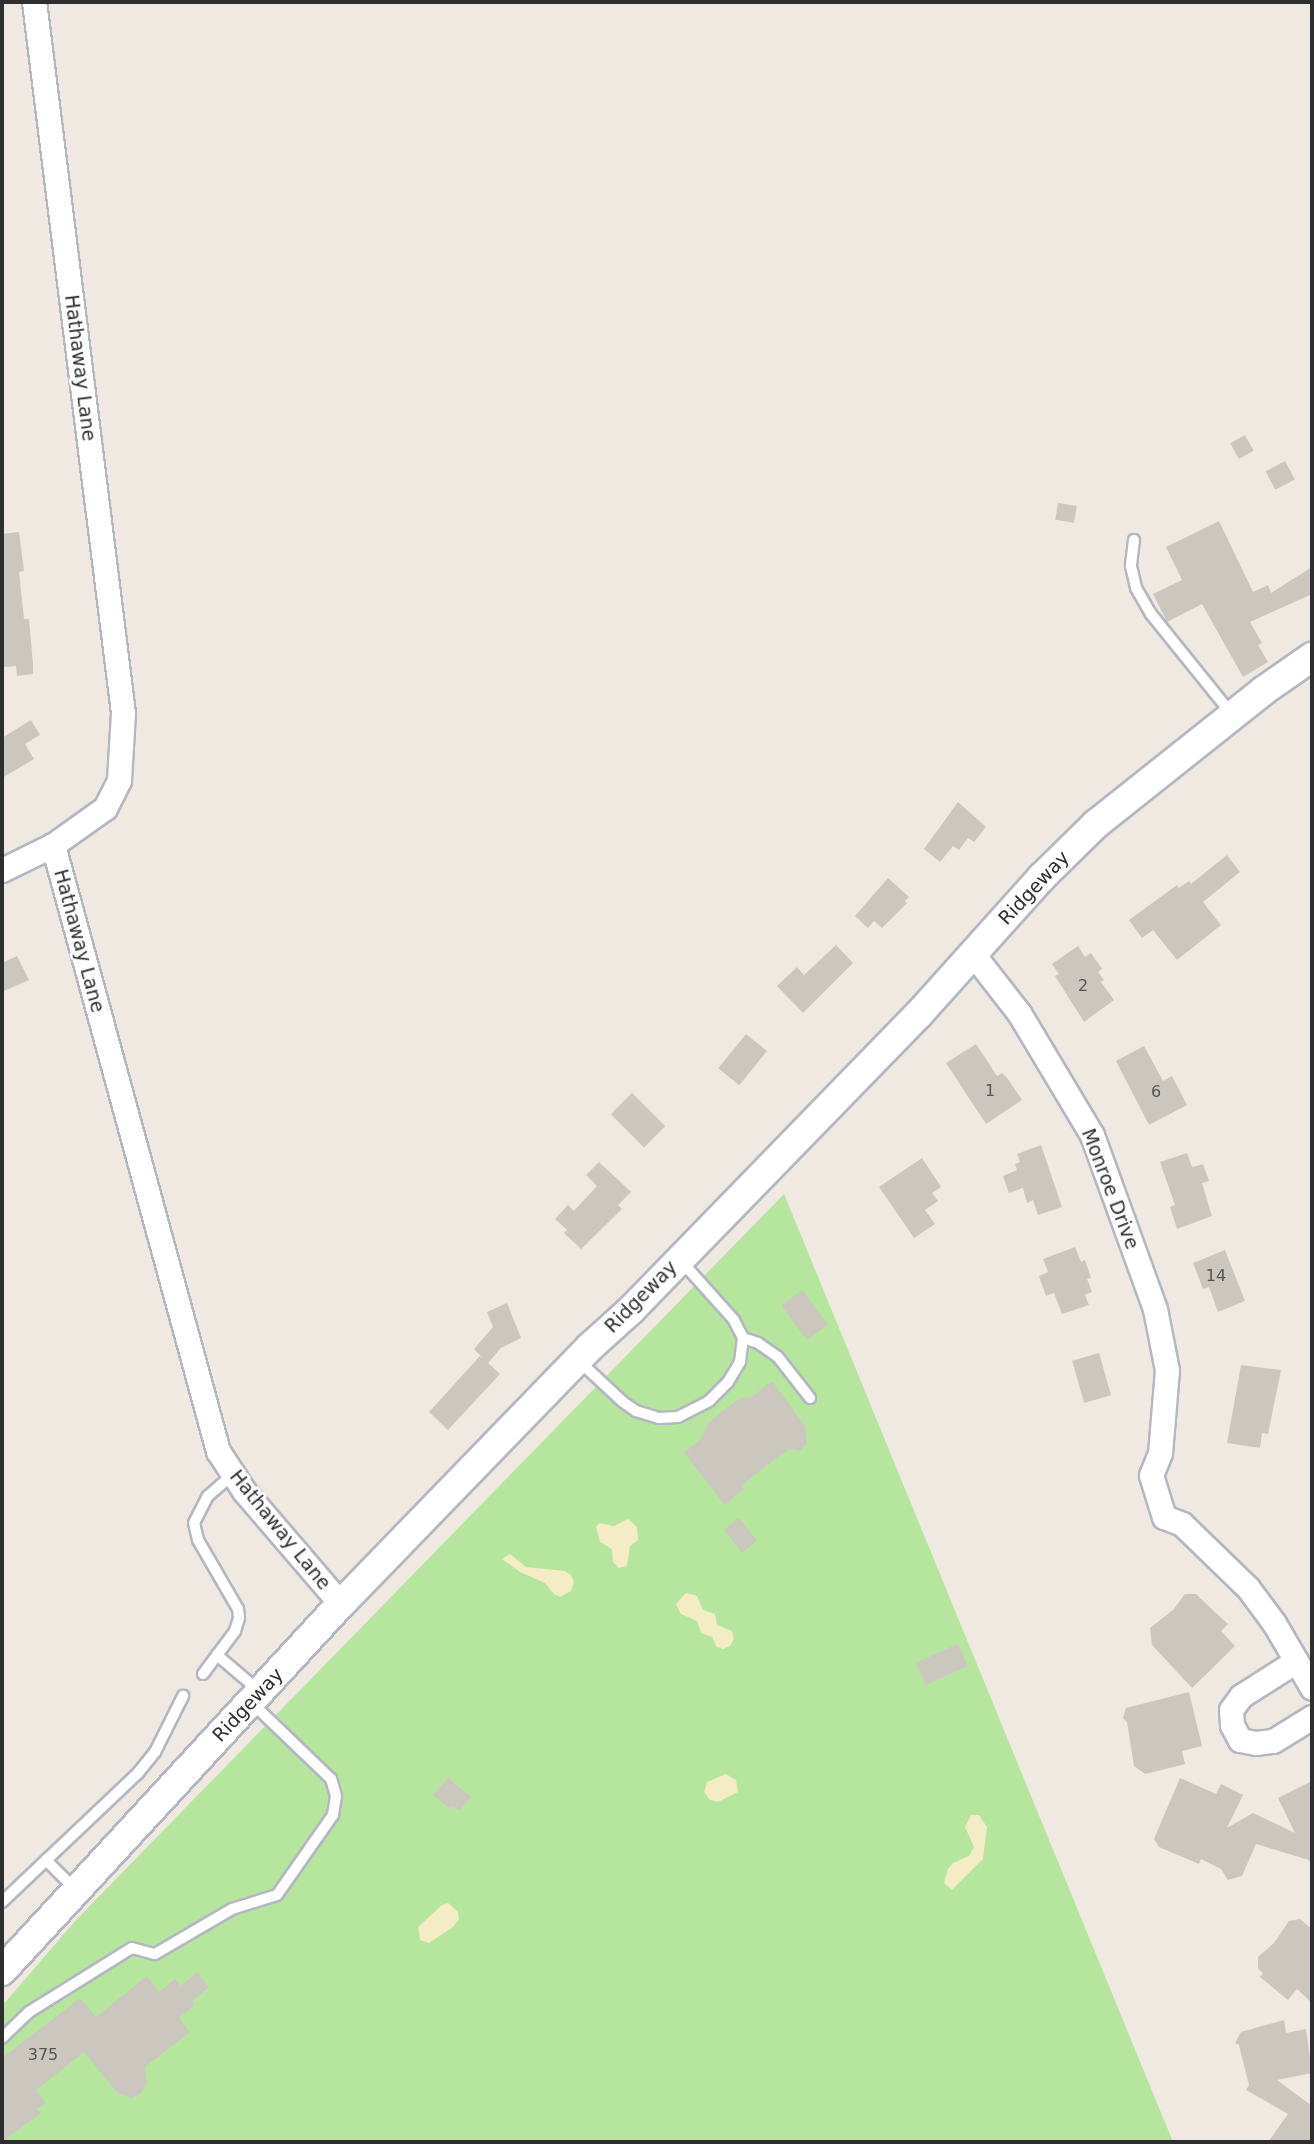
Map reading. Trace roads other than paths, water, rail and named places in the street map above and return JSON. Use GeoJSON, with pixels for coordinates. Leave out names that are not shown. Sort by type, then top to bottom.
{"type":"FeatureCollection","features":[{"type":"Feature","properties":{"kind":"street","name":"Hathaway Lane"},"geometry":{"type":"LineString","coordinates":[[34,2],[123,713],[119,780],[105,808],[53,845],[218,1451],[233,1474],[341,1604]]}},
{"type":"Feature","properties":{"kind":"street","name":"Ridgeway"},"geometry":{"type":"LineString","coordinates":[[2,1971],[341,1604],[577,1360],[680,1259],[919,1014],[1096,824],[1233,715],[1312,657]]}},
{"type":"Feature","properties":{"kind":"street"},"geometry":{"type":"LineString","coordinates":[[2,870],[53,845]]}},
{"type":"Feature","properties":{"kind":"street","name":"Monroe Drive"},"geometry":{"type":"LineString","coordinates":[[973,954],[1019,1013],[1092,1135],[1155,1309],[1167,1370],[1160,1453],[1182,1524],[1248,1588],[1296,1661]]}},
{"type":"Feature","properties":{"kind":"street"},"geometry":{"type":"LineString","coordinates":[[1312,1688],[1296,1661],[1241,1696],[1231,1710],[1233,1725],[1240,1740],[1256,1743],[1273,1741],[1312,1717]]}},
{"type":"Feature","properties":{"kind":"lane"},"geometry":{"type":"LineString","coordinates":[[1134,540],[1131,566],[1136,588],[1151,614],[1233,715]]}},
{"type":"Feature","properties":{"kind":"lane"},"geometry":{"type":"LineString","coordinates":[[577,1360],[636,1410],[659,1418],[678,1417],[709,1401],[728,1382],[740,1362],[743,1338],[734,1320],[680,1259]]}},
{"type":"Feature","properties":{"kind":"lane"},"geometry":{"type":"LineString","coordinates":[[743,1338],[758,1343],[778,1357],[810,1398]]}},
{"type":"Feature","properties":{"kind":"lane"},"geometry":{"type":"LineString","coordinates":[[203,1674],[235,1631],[238,1609],[198,1540],[194,1523],[208,1496],[233,1474]]}},
{"type":"Feature","properties":{"kind":"lane"},"geometry":{"type":"LineString","coordinates":[[2,2038],[29,2012],[132,1948],[155,1954],[232,1909],[277,1895],[333,1815],[336,1796],[331,1779],[217,1655]]}},
{"type":"Feature","properties":{"kind":"lane"},"geometry":{"type":"LineString","coordinates":[[2,1902],[138,1773],[155,1752],[183,1696]]}},
{"type":"Feature","properties":{"kind":"lane"},"geometry":{"type":"LineString","coordinates":[[46,1860],[76,1890]]}}]}
